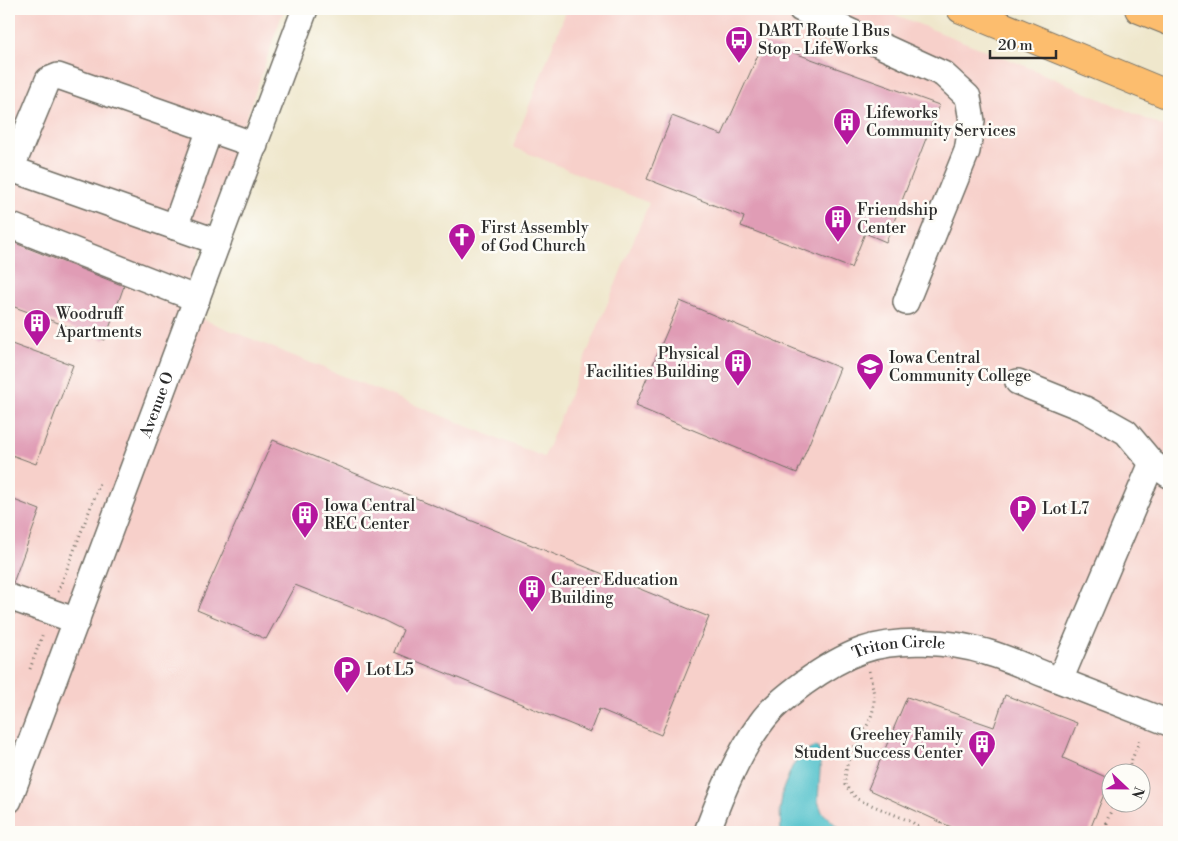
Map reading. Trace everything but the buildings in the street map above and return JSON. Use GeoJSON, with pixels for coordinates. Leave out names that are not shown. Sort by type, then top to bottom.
{"type":"FeatureCollection","features":[{"type":"Feature","properties":{"kind":"main road"},"geometry":{"type":"LineString","coordinates":[[961,9],[1169,95]]}},
{"type":"Feature","properties":{"kind":"main road"},"geometry":{"type":"LineString","coordinates":[[1139,9],[1169,22]]}},
{"type":"Feature","properties":{"kind":"street","name":"Avenue O"},"geometry":{"type":"LineString","coordinates":[[9,800],[305,9]]}},
{"type":"Feature","properties":{"kind":"street"},"geometry":{"type":"LineString","coordinates":[[801,9],[942,74],[968,97],[972,121],[967,151],[906,302]]}},
{"type":"Feature","properties":{"kind":"street"},"geometry":{"type":"LineString","coordinates":[[218,242],[17,171],[14,162],[48,80],[58,76],[255,145]]}},
{"type":"Feature","properties":{"kind":"street"},"geometry":{"type":"LineString","coordinates":[[175,226],[210,129]]}},
{"type":"Feature","properties":{"kind":"street"},"geometry":{"type":"LineString","coordinates":[[9,225],[197,299]]}},
{"type":"Feature","properties":{"kind":"street"},"geometry":{"type":"LineString","coordinates":[[1018,382],[1085,409],[1126,432],[1161,469],[1060,680]]}},
{"type":"Feature","properties":{"kind":"street"},"geometry":{"type":"LineString","coordinates":[[9,597],[77,621]]}},
{"type":"Feature","properties":{"kind":"street","name":"Triton Circle"},"geometry":{"type":"LineString","coordinates":[[706,832],[737,760],[761,723],[787,695],[814,675],[837,661],[864,650],[893,644],[922,643],[952,645],[986,651],[1160,720]]}},
{"type":"Feature","properties":{"kind":"path"},"geometry":{"type":"LineString","coordinates":[[864,650],[874,691],[873,709],[866,729],[853,750],[845,772],[845,785],[857,798],[912,822],[924,832]]}},
{"type":"Feature","properties":{"kind":"path"},"geometry":{"type":"LineString","coordinates":[[1132,764],[1160,720]]}},
{"type":"Feature","properties":{"kind":"path"},"geometry":{"type":"LineString","coordinates":[[1102,832],[1109,814]]}},
{"type":"Feature","properties":{"kind":"path"},"geometry":{"type":"LineString","coordinates":[[1106,821],[1107,832]]}},
{"type":"Feature","properties":{"kind":"shaded area","name":"Iowa Central Community College"},"geometry":{"type":"Polygon","coordinates":[[[9,9],[284,9],[180,310],[544,457],[649,203],[513,147],[567,9],[880,9],[1023,65],[1169,129],[1169,832],[9,832],[9,9]]]}},
{"type":"Feature","properties":{"kind":"water"},"geometry":{"type":"Polygon","coordinates":[[[816,746],[821,754],[818,801],[822,812],[843,832],[781,832],[780,811],[783,789],[792,767],[801,755],[816,746]]]}},
{"type":"Feature","properties":{"kind":"place","name":"DART Route 1 Bus Stop - LifeWorks"},"geometry":{"type":"Point","coordinates":[739,64]}},
{"type":"Feature","properties":{"kind":"place","name":"Lifeworks Community Services"},"geometry":{"type":"Point","coordinates":[847,146]}},
{"type":"Feature","properties":{"kind":"place","name":"Friendship Center"},"geometry":{"type":"Point","coordinates":[838,243]}},
{"type":"Feature","properties":{"kind":"place","name":"First Assembly of God Church"},"geometry":{"type":"Point","coordinates":[462,261]}},
{"type":"Feature","properties":{"kind":"place","name":"Woodruff Apartments"},"geometry":{"type":"Point","coordinates":[37,347]}},
{"type":"Feature","properties":{"kind":"place","name":"Physical Facilities Building"},"geometry":{"type":"Point","coordinates":[738,387]}},
{"type":"Feature","properties":{"kind":"place","name":"Iowa Central Community College"},"geometry":{"type":"Point","coordinates":[870,391]}},
{"type":"Feature","properties":{"kind":"place","name":"Lot L7"},"geometry":{"type":"Point","coordinates":[1023,533]}},
{"type":"Feature","properties":{"kind":"place","name":"Iowa Central REC Center"},"geometry":{"type":"Point","coordinates":[305,539]}},
{"type":"Feature","properties":{"kind":"place","name":"Career Education Building"},"geometry":{"type":"Point","coordinates":[532,613]}},
{"type":"Feature","properties":{"kind":"place","name":"Lot L5"},"geometry":{"type":"Point","coordinates":[347,694]}},
{"type":"Feature","properties":{"kind":"place","name":"Greehey Family Student Success Center"},"geometry":{"type":"Point","coordinates":[982,768]}}]}
